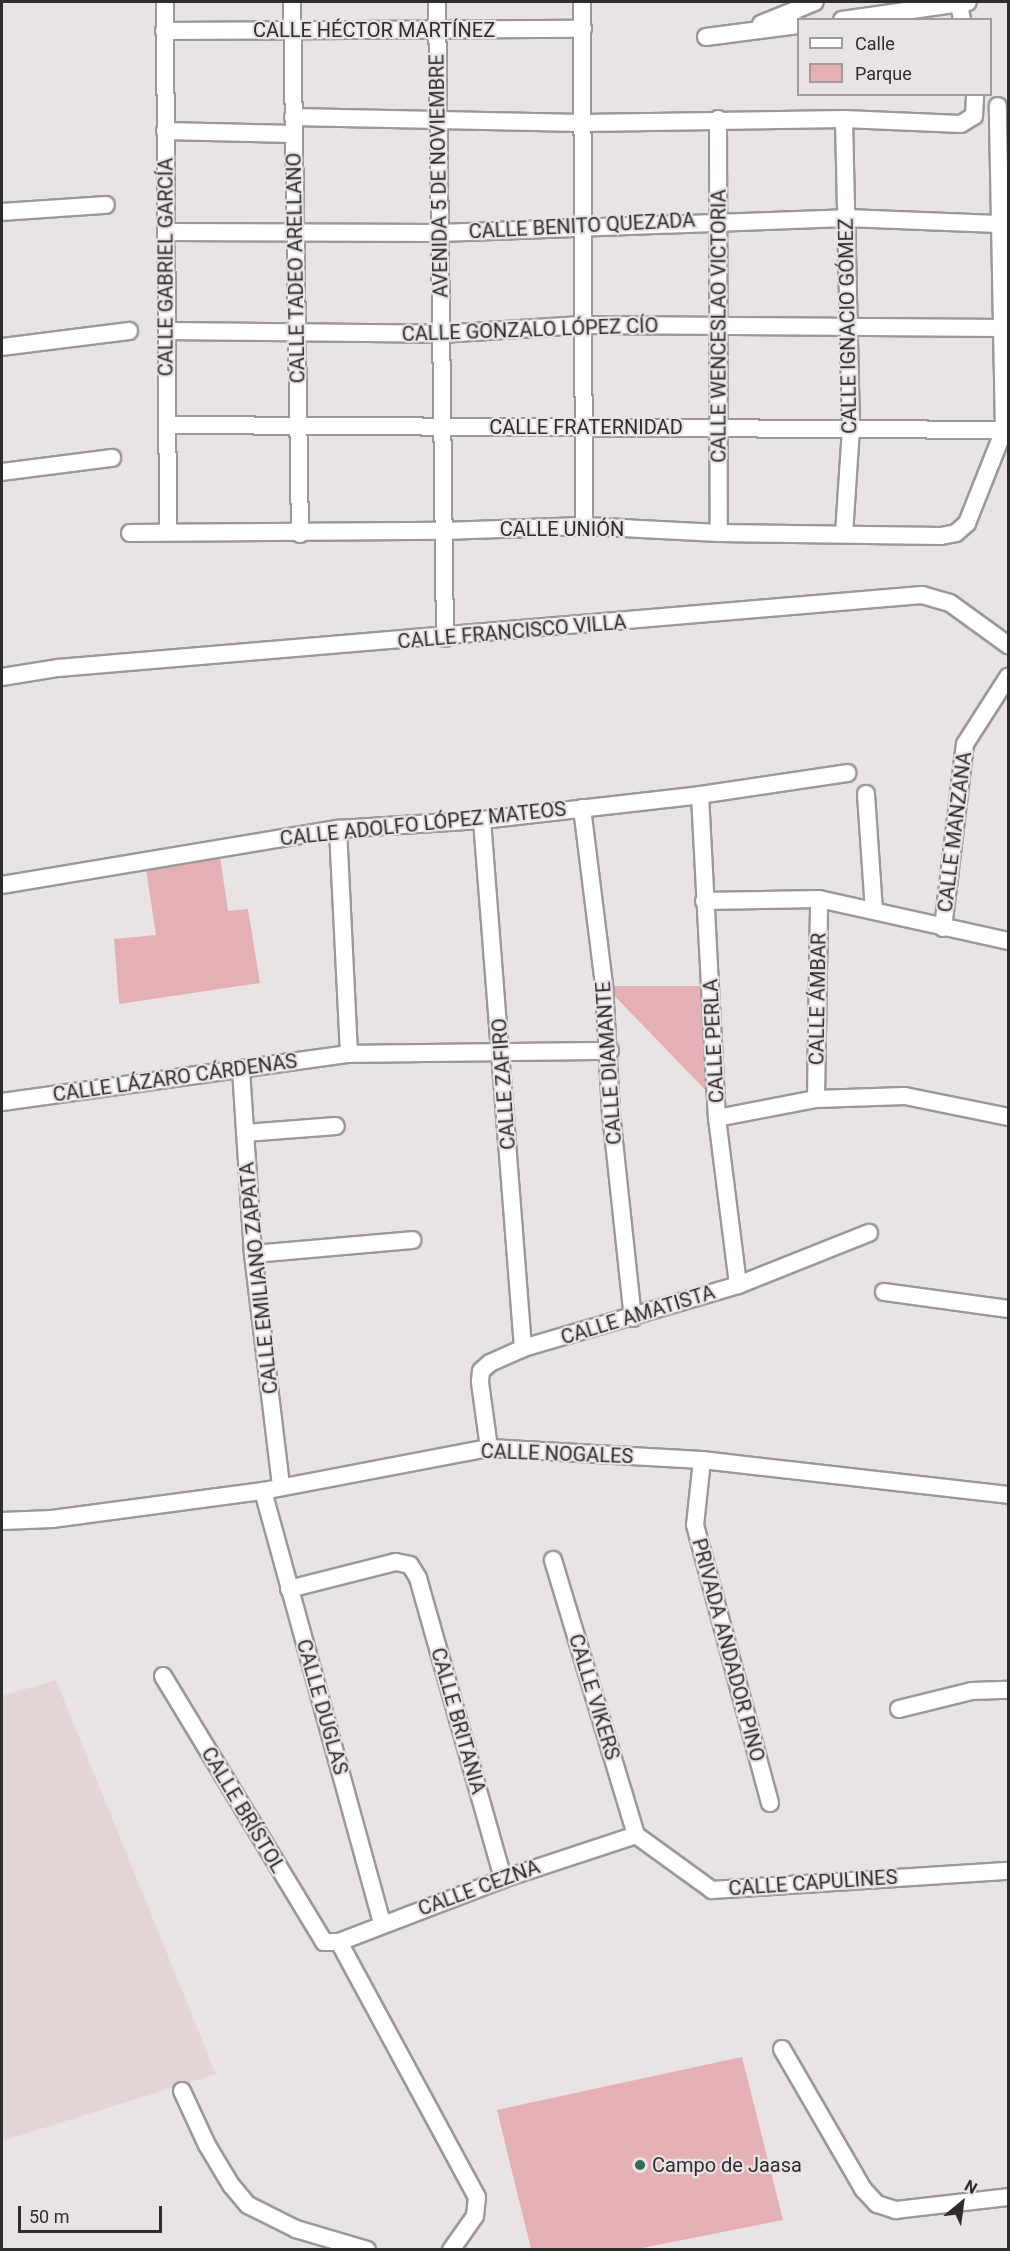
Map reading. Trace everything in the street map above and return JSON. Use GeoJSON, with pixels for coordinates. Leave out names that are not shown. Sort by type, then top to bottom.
{"type":"FeatureCollection","features":[{"type":"Feature","properties":{"kind":"street","name":"CALLE GABRIEL GARCÍA"},"geometry":{"type":"LineString","coordinates":[[165,2],[168,532]]}},
{"type":"Feature","properties":{"kind":"street","name":"CALLE TADEO ARELLANO"},"geometry":{"type":"LineString","coordinates":[[292,2],[300,534]]}},
{"type":"Feature","properties":{"kind":"street","name":"AVENIDA 5 DE NOVIEMBRE"},"geometry":{"type":"LineString","coordinates":[[437,2],[445,638]]}},
{"type":"Feature","properties":{"kind":"street"},"geometry":{"type":"LineString","coordinates":[[582,2],[584,526]]}},
{"type":"Feature","properties":{"kind":"street"},"geometry":{"type":"LineString","coordinates":[[741,33],[815,2]]}},
{"type":"Feature","properties":{"kind":"street"},"geometry":{"type":"LineString","coordinates":[[862,18],[963,8]]}},
{"type":"Feature","properties":{"kind":"street"},"geometry":{"type":"LineString","coordinates":[[706,37],[797,25]]}},
{"type":"Feature","properties":{"kind":"street","name":"CALLE HÉCTOR MARTÍNEZ"},"geometry":{"type":"LineString","coordinates":[[164,31],[583,29]]}},
{"type":"Feature","properties":{"kind":"street"},"geometry":{"type":"LineString","coordinates":[[165,131],[438,120],[582,123],[718,119],[844,119],[962,124],[970,123],[976,100],[1003,106],[998,224],[1004,430]]}},
{"type":"Feature","properties":{"kind":"street","name":"CALLE WENCESLAO VICTORIA"},"geometry":{"type":"LineString","coordinates":[[718,119],[718,533]]}},
{"type":"Feature","properties":{"kind":"street","name":"CALLE IGNACIO GÓMEZ"},"geometry":{"type":"LineString","coordinates":[[844,119],[851,429],[844,534]]}},
{"type":"Feature","properties":{"kind":"street"},"geometry":{"type":"LineString","coordinates":[[2,212],[106,205]]}},
{"type":"Feature","properties":{"kind":"street","name":"CALLE BENITO QUEZADA"},"geometry":{"type":"LineString","coordinates":[[166,232],[440,233],[583,225],[846,218],[998,224]]}},
{"type":"Feature","properties":{"kind":"street","name":"CALLE GONZALO LÓPEZ CÍO"},"geometry":{"type":"LineString","coordinates":[[167,331],[441,334],[582,325],[1001,328]]}},
{"type":"Feature","properties":{"kind":"street"},"geometry":{"type":"LineString","coordinates":[[2,347],[129,331]]}},
{"type":"Feature","properties":{"kind":"street","name":"CALLE FRATERNIDAD"},"geometry":{"type":"LineString","coordinates":[[168,425],[1004,430]]}},
{"type":"Feature","properties":{"kind":"street","name":"CALLE UNIÓN"},"geometry":{"type":"LineString","coordinates":[[130,533],[300,534],[584,526],[718,533],[941,536],[956,533],[967,523],[1004,430]]}},
{"type":"Feature","properties":{"kind":"street"},"geometry":{"type":"LineString","coordinates":[[2,472],[112,458]]}},
{"type":"Feature","properties":{"kind":"street","name":"CALLE FRANCISCO VILLA"},"geometry":{"type":"LineString","coordinates":[[2,677],[58,668],[445,638],[922,595],[950,603],[1008,645]]}},
{"type":"Feature","properties":{"kind":"street","name":"CALLE MANZANA"},"geometry":{"type":"LineString","coordinates":[[943,928],[965,744],[1008,677]]}},
{"type":"Feature","properties":{"kind":"street","name":"CALLE ADOLFO LÓPEZ MATEOS"},"geometry":{"type":"LineString","coordinates":[[2,885],[338,829],[482,820],[700,795],[847,773]]}},
{"type":"Feature","properties":{"kind":"street"},"geometry":{"type":"LineString","coordinates":[[866,794],[874,911]]}},
{"type":"Feature","properties":{"kind":"street","name":"CALLE PERLA"},"geometry":{"type":"LineString","coordinates":[[700,795],[704,901],[712,984],[717,1118],[738,1285]]}},
{"type":"Feature","properties":{"kind":"street","name":"CALLE DIAMANTE"},"geometry":{"type":"LineString","coordinates":[[582,808],[610,1051],[611,1113],[633,1318]]}},
{"type":"Feature","properties":{"kind":"street","name":"CALLE ZAFIRO"},"geometry":{"type":"LineString","coordinates":[[482,820],[502,1050],[523,1348]]}},
{"type":"Feature","properties":{"kind":"street"},"geometry":{"type":"LineString","coordinates":[[338,829],[349,1054]]}},
{"type":"Feature","properties":{"kind":"street"},"geometry":{"type":"LineString","coordinates":[[704,901],[819,899],[1008,941]]}},
{"type":"Feature","properties":{"kind":"street","name":"CALLE ÁMBAR"},"geometry":{"type":"LineString","coordinates":[[816,1099],[819,899]]}},
{"type":"Feature","properties":{"kind":"street","name":"CALLE LÁZARO CÁRDENAS"},"geometry":{"type":"LineString","coordinates":[[2,1102],[349,1054],[502,1050],[610,1051]]}},
{"type":"Feature","properties":{"kind":"street","name":"CALLE EMILIANO ZAPATA"},"geometry":{"type":"LineString","coordinates":[[242,1069],[254,1254],[281,1486]]}},
{"type":"Feature","properties":{"kind":"street"},"geometry":{"type":"LineString","coordinates":[[717,1118],[816,1099],[905,1096],[1008,1117]]}},
{"type":"Feature","properties":{"kind":"street"},"geometry":{"type":"LineString","coordinates":[[245,1133],[336,1126]]}},
{"type":"Feature","properties":{"kind":"street","name":"CALLE AMATISTA"},"geometry":{"type":"LineString","coordinates":[[489,1448],[481,1371],[523,1348],[633,1318],[738,1285],[869,1233]]}},
{"type":"Feature","properties":{"kind":"street"},"geometry":{"type":"LineString","coordinates":[[254,1254],[412,1240]]}},
{"type":"Feature","properties":{"kind":"street"},"geometry":{"type":"LineString","coordinates":[[884,1292],[1008,1310]]}},
{"type":"Feature","properties":{"kind":"street","name":"CALLE NOGALES"},"geometry":{"type":"LineString","coordinates":[[2,1521],[52,1519],[263,1491],[489,1448],[702,1460],[1008,1495]]}},
{"type":"Feature","properties":{"kind":"street","name":"PRIVADA ANDADOR PINO"},"geometry":{"type":"LineString","coordinates":[[702,1460],[695,1525],[770,1803]]}},
{"type":"Feature","properties":{"kind":"street","name":"CALLE DUGLAS"},"geometry":{"type":"LineString","coordinates":[[263,1491],[382,1923]]}},
{"type":"Feature","properties":{"kind":"street","name":"CALLE VIKERS"},"geometry":{"type":"LineString","coordinates":[[553,1560],[636,1835]]}},
{"type":"Feature","properties":{"kind":"street","name":"CALLE BRITANIA"},"geometry":{"type":"LineString","coordinates":[[290,1589],[396,1562],[410,1566],[418,1578],[503,1879]]}},
{"type":"Feature","properties":{"kind":"street","name":"CALLE BRÍSTOL"},"geometry":{"type":"LineString","coordinates":[[163,1676],[332,1942],[477,2197],[475,2216],[451,2250]]}},
{"type":"Feature","properties":{"kind":"street"},"geometry":{"type":"LineString","coordinates":[[899,1709],[972,1691],[1008,1690]]}},
{"type":"Feature","properties":{"kind":"street","name":"CALLE CAPULINES"},"geometry":{"type":"LineString","coordinates":[[636,1835],[712,1890],[1008,1871]]}},
{"type":"Feature","properties":{"kind":"street","name":"CALLE CEZNA"},"geometry":{"type":"LineString","coordinates":[[332,1942],[503,1879],[636,1835]]}},
{"type":"Feature","properties":{"kind":"street"},"geometry":{"type":"LineString","coordinates":[[782,2049],[863,2189],[877,2204],[896,2210],[1008,2197]]}},
{"type":"Feature","properties":{"kind":"street"},"geometry":{"type":"LineString","coordinates":[[182,2091],[207,2145],[231,2186],[248,2205],[296,2229],[367,2250]]}},
{"type":"Feature","properties":{"kind":"shaded area"},"geometry":{"type":"Polygon","coordinates":[[[56,1680],[216,2074],[2,2141],[2,1696],[56,1680]]]}},
{"type":"Feature","properties":{"kind":"green space"},"geometry":{"type":"Polygon","coordinates":[[[219,850],[228,911],[248,909],[260,983],[119,1004],[114,939],[156,935],[145,862],[219,850]]]}},
{"type":"Feature","properties":{"kind":"green space"},"geometry":{"type":"Polygon","coordinates":[[[605,986],[711,986],[715,1100],[605,986]]]}},
{"type":"Feature","properties":{"kind":"green space","name":"Campo de Jaasa"},"geometry":{"type":"Polygon","coordinates":[[[742,2057],[783,2220],[637,2249],[531,2249],[497,2110],[742,2057]]]}},
{"type":"Feature","properties":{"kind":"place","name":"Campo de Jaasa"},"geometry":{"type":"Point","coordinates":[640,2165]}}]}
